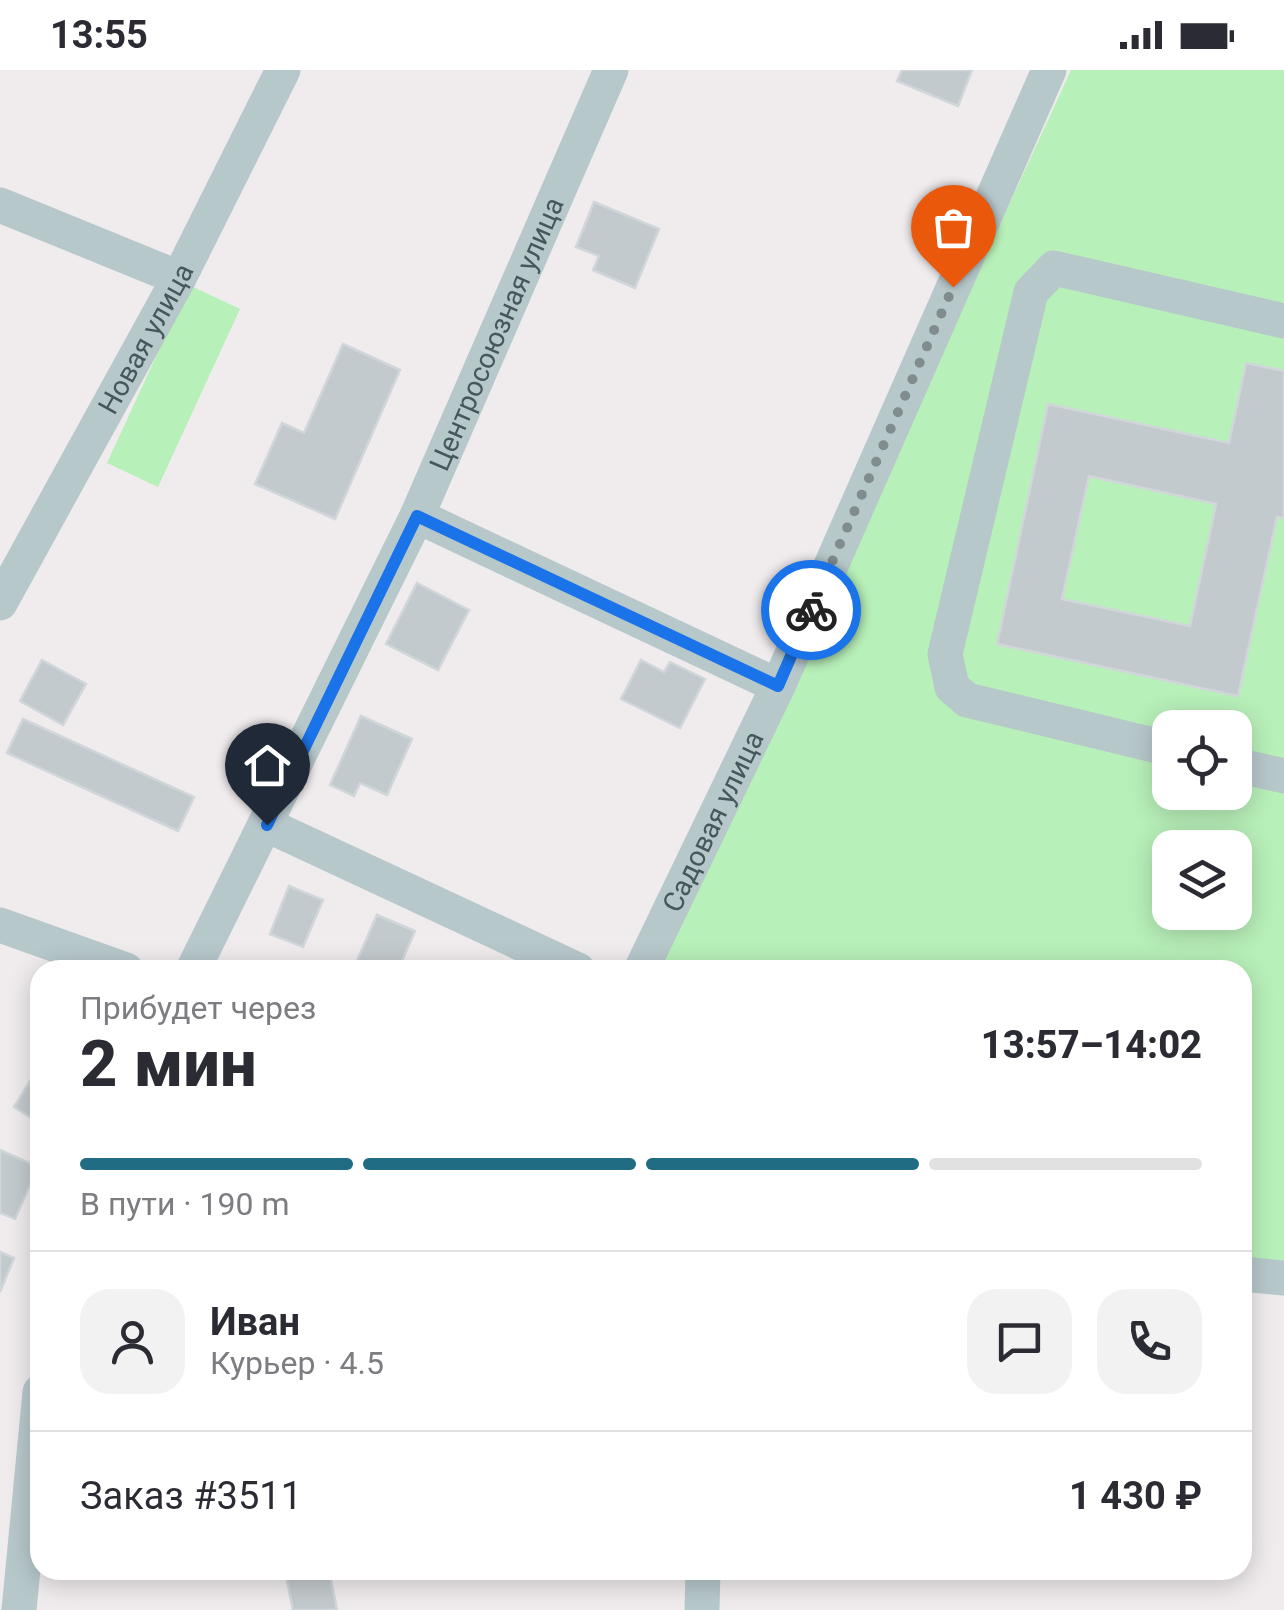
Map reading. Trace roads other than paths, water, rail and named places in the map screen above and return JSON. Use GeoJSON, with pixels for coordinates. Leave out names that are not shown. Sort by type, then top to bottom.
{"type":"FeatureCollection","features":[{"type":"Feature","properties":{"kind":"street","name":"Новая улица"},"geometry":{"type":"LineString","coordinates":[[0,603],[179,278],[283,70]]}},
{"type":"Feature","properties":{"kind":"street","name":"Центросоюзная улица"},"geometry":{"type":"LineString","coordinates":[[198,960],[417,516],[611,70]]}},
{"type":"Feature","properties":{"kind":"street","name":"Садовая улица"},"geometry":{"type":"LineString","coordinates":[[646,960],[778,686],[1048,70]]}},
{"type":"Feature","properties":{"kind":"street"},"geometry":{"type":"LineString","coordinates":[[0,205],[179,278]]}},
{"type":"Feature","properties":{"kind":"street"},"geometry":{"type":"LineString","coordinates":[[1152,745],[967,700],[952,688],[945,654],[1032,292],[1054,268],[1284,320]]}},
{"type":"Feature","properties":{"kind":"street"},"geometry":{"type":"LineString","coordinates":[[417,516],[778,686]]}},
{"type":"Feature","properties":{"kind":"street"},"geometry":{"type":"LineString","coordinates":[[1252,769],[1284,776]]}},
{"type":"Feature","properties":{"kind":"street"},"geometry":{"type":"LineString","coordinates":[[267,825],[557,960]]}},
{"type":"Feature","properties":{"kind":"street"},"geometry":{"type":"LineString","coordinates":[[0,925],[98,960]]}},
{"type":"Feature","properties":{"kind":"street"},"geometry":{"type":"LineString","coordinates":[[1252,1275],[1284,1278]]}},
{"type":"Feature","properties":{"kind":"street"},"geometry":{"type":"LineString","coordinates":[[19,1610],[30,1496]]}},
{"type":"Feature","properties":{"kind":"street"},"geometry":{"type":"LineString","coordinates":[[702,1610],[703,1580]]}}]}
